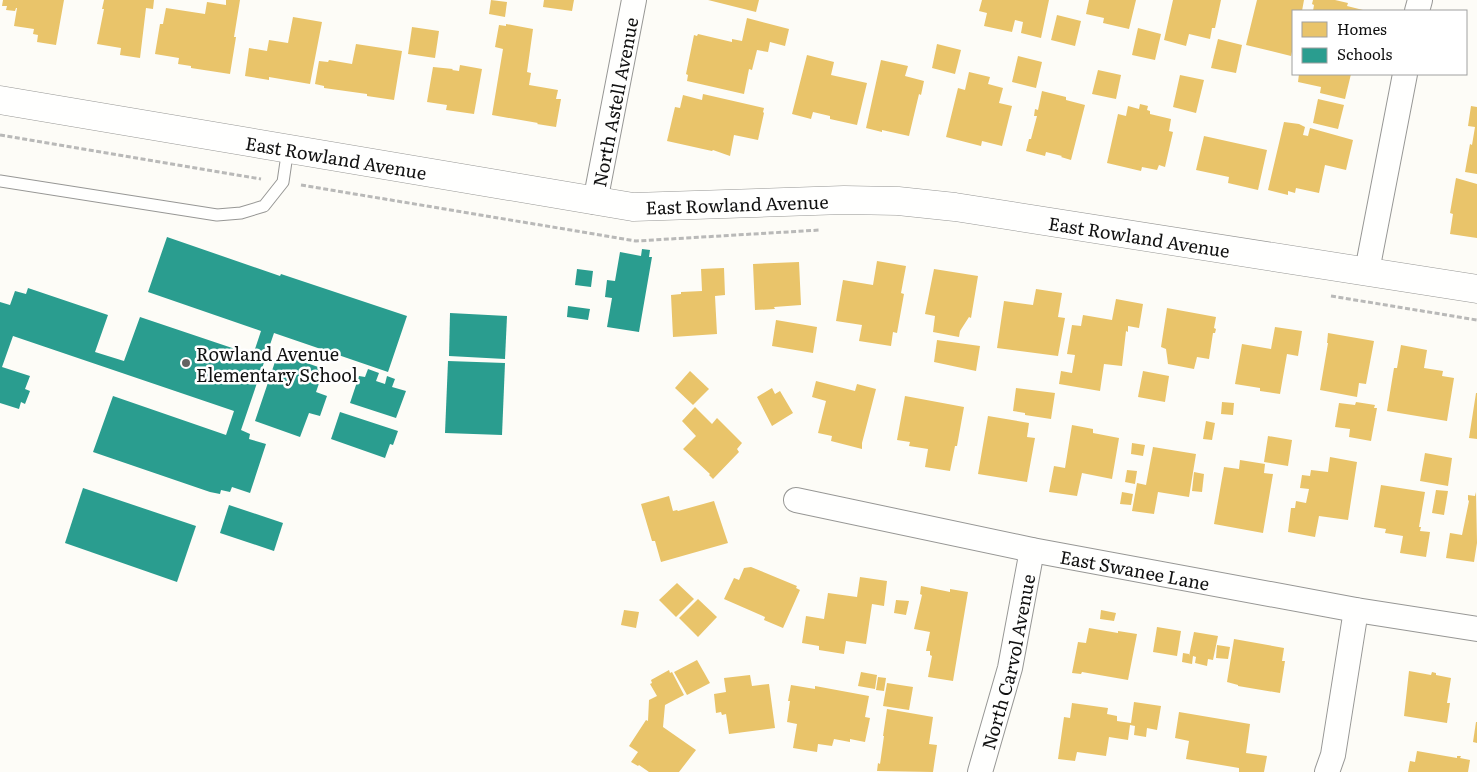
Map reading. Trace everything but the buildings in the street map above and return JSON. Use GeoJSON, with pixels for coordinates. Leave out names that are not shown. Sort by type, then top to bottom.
{"type":"FeatureCollection","features":[{"type":"Feature","properties":{"kind":"street","name":"North Astell Avenue"},"geometry":{"type":"LineString","coordinates":[[595,202],[634,0]]}},
{"type":"Feature","properties":{"kind":"street"},"geometry":{"type":"LineString","coordinates":[[1367,271],[1405,75]]}},
{"type":"Feature","properties":{"kind":"street","name":"East Rowland Avenue"},"geometry":{"type":"LineString","coordinates":[[0,100],[632,207],[844,200],[898,201],[955,206],[1477,289]]}},
{"type":"Feature","properties":{"kind":"street","name":"East Swanee Lane"},"geometry":{"type":"LineString","coordinates":[[796,500],[1032,550],[1356,610],[1477,629]]}},
{"type":"Feature","properties":{"kind":"street","name":"North Carvol Avenue"},"geometry":{"type":"LineString","coordinates":[[980,772],[1010,668],[1032,550]]}},
{"type":"Feature","properties":{"kind":"street"},"geometry":{"type":"LineString","coordinates":[[1327,772],[1334,755],[1356,610]]}},
{"type":"Feature","properties":{"kind":"lane"},"geometry":{"type":"LineString","coordinates":[[0,182],[217,215],[241,213],[264,206],[283,182],[288,148]]}},
{"type":"Feature","properties":{"kind":"place","name":"Rowland Avenue Elementary School"},"geometry":{"type":"Point","coordinates":[186,363]}}]}
